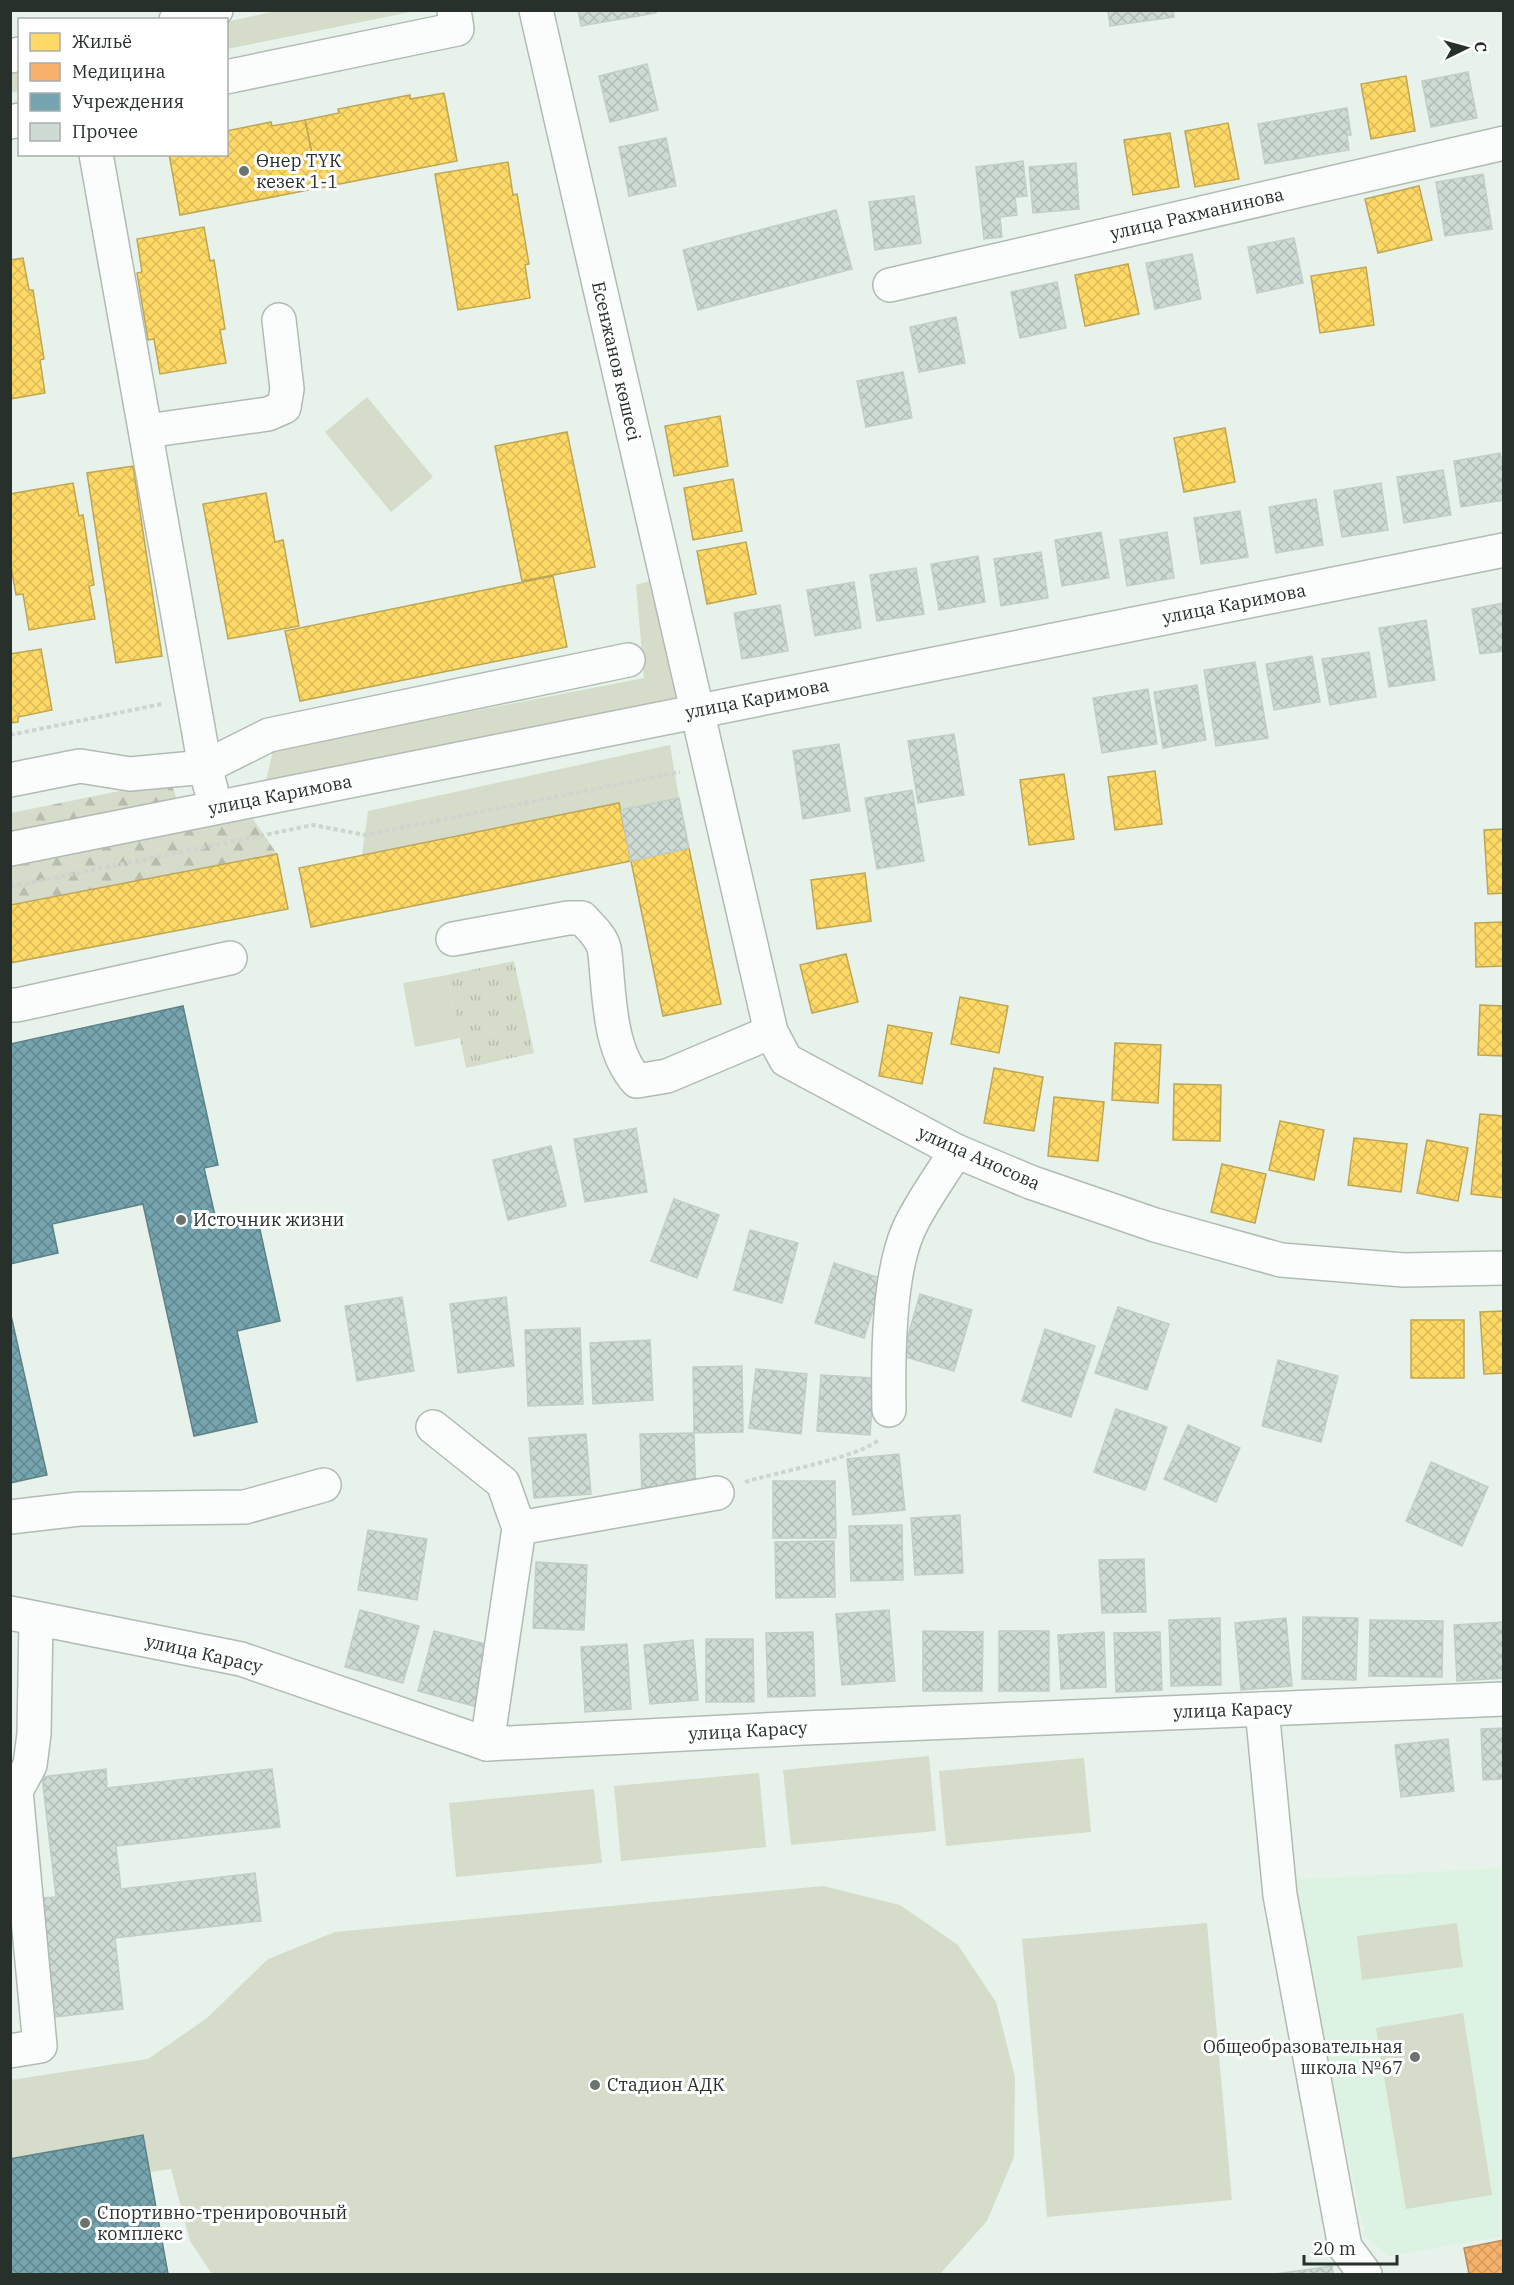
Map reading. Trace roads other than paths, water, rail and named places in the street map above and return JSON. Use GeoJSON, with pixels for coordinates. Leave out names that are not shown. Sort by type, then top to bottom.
{"type":"FeatureCollection","features":[{"type":"Feature","properties":{"kind":"street"},"geometry":{"type":"LineString","coordinates":[[184,18],[216,10]]}},
{"type":"Feature","properties":{"kind":"street"},"geometry":{"type":"LineString","coordinates":[[228,77],[457,29],[454,10]]}},
{"type":"Feature","properties":{"kind":"street","name":"Есенжанов көшесі"},"geometry":{"type":"LineString","coordinates":[[536,10],[697,711]]}},
{"type":"Feature","properties":{"kind":"street","name":"улица Рахманинова"},"geometry":{"type":"LineString","coordinates":[[890,285],[1503,143]]}},
{"type":"Feature","properties":{"kind":"street"},"geometry":{"type":"LineString","coordinates":[[96,156],[205,768],[217,808]]}},
{"type":"Feature","properties":{"kind":"street"},"geometry":{"type":"LineString","coordinates":[[147,431],[267,414],[284,407],[287,389],[279,320]]}},
{"type":"Feature","properties":{"kind":"street","name":"улица Каримова"},"geometry":{"type":"LineString","coordinates":[[10,849],[1503,550]]}},
{"type":"Feature","properties":{"kind":"street"},"geometry":{"type":"LineString","coordinates":[[10,780],[80,766],[130,774],[205,768],[269,735],[628,660]]}},
{"type":"Feature","properties":{"kind":"street","name":"улица Аносова"},"geometry":{"type":"LineString","coordinates":[[697,711],[771,1032],[786,1060],[956,1151],[1030,1182],[1155,1225],[1281,1260],[1404,1270],[1503,1268]]}},
{"type":"Feature","properties":{"kind":"street"},"geometry":{"type":"LineString","coordinates":[[453,939],[568,918],[582,918],[593,929],[603,947],[609,1001],[618,1045],[626,1069],[638,1081],[667,1076],[771,1032]]}},
{"type":"Feature","properties":{"kind":"street"},"geometry":{"type":"LineString","coordinates":[[10,1005],[230,958]]}},
{"type":"Feature","properties":{"kind":"street"},"geometry":{"type":"LineString","coordinates":[[890,1410],[888,1365],[896,1269],[908,1231],[956,1151]]}},
{"type":"Feature","properties":{"kind":"street"},"geometry":{"type":"LineString","coordinates":[[433,1427],[503,1483],[519,1528],[487,1744]]}},
{"type":"Feature","properties":{"kind":"street"},"geometry":{"type":"LineString","coordinates":[[10,1517],[79,1509],[245,1507],[324,1485]]}},
{"type":"Feature","properties":{"kind":"street"},"geometry":{"type":"LineString","coordinates":[[519,1528],[717,1493]]}},
{"type":"Feature","properties":{"kind":"street"},"geometry":{"type":"LineString","coordinates":[[10,2051],[40,2046],[16,1791],[30,1765],[34,1734],[23,1616]]}},
{"type":"Feature","properties":{"kind":"street","name":"улица Карасу"},"geometry":{"type":"LineString","coordinates":[[23,1616],[241,1659],[487,1744],[804,1728],[1503,1699]]}},
{"type":"Feature","properties":{"kind":"street"},"geometry":{"type":"LineString","coordinates":[[1262,1709],[1280,1895],[1345,2247],[1365,2274]]}},
{"type":"Feature","properties":{"kind":"place","name":"Өнер ТҮК кезек 1-1"},"geometry":{"type":"Point","coordinates":[244,171]}},
{"type":"Feature","properties":{"kind":"place","name":"Источник жизни"},"geometry":{"type":"Point","coordinates":[181,1220]}},
{"type":"Feature","properties":{"kind":"place","name":"Общеобразовательная школа №67"},"geometry":{"type":"Point","coordinates":[1415,2057]}},
{"type":"Feature","properties":{"kind":"place","name":"Стадион АДК"},"geometry":{"type":"Point","coordinates":[595,2085]}},
{"type":"Feature","properties":{"kind":"place","name":"Спортивно-тренировочный комплекс"},"geometry":{"type":"Point","coordinates":[85,2223]}}]}
